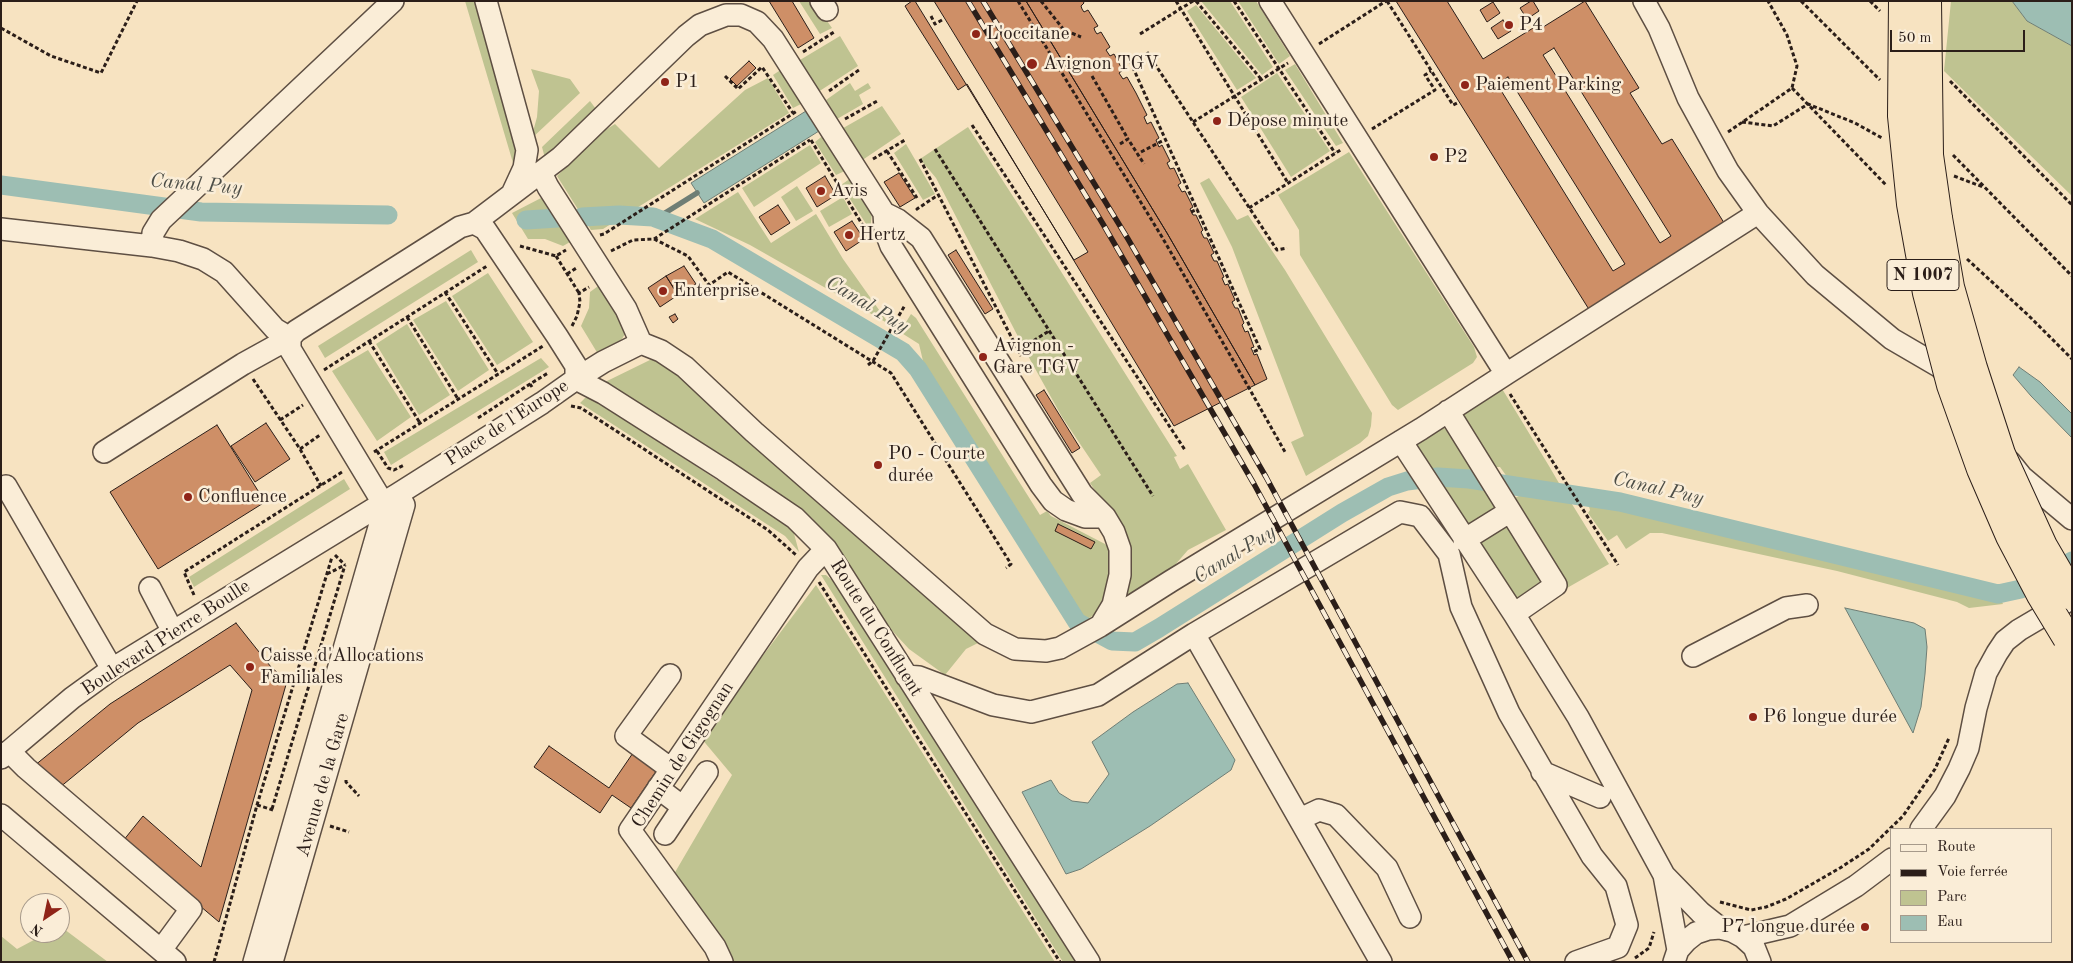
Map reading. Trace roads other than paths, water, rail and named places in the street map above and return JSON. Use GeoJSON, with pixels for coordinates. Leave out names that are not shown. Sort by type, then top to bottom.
{"type":"FeatureCollection","features":[{"type":"Feature","properties":{"kind":"highway","name":"N 1007"},"geometry":{"type":"LineString","coordinates":[[1927,1],[1929,155],[1950,287],[1973,368],[2001,454],[2043,546],[2072,597]]}},
{"type":"Feature","properties":{"kind":"highway","name":"N 1007"},"geometry":{"type":"LineString","coordinates":[[1893,8],[1911,204],[1926,293],[1951,385],[1981,469],[2010,536],[2041,595],[2067,638]]}},
{"type":"Feature","properties":{"kind":"street"},"geometry":{"type":"LineString","coordinates":[[152,246],[153,233],[161,220],[393,1]]}},
{"type":"Feature","properties":{"kind":"street"},"geometry":{"type":"LineString","coordinates":[[486,1],[527,150],[522,174],[511,196]]}},
{"type":"Feature","properties":{"kind":"street"},"geometry":{"type":"LineString","coordinates":[[1270,1],[1503,376]]}},
{"type":"Feature","properties":{"kind":"street"},"geometry":{"type":"LineString","coordinates":[[1644,1],[1659,28],[1688,98],[1728,171],[1758,213],[1815,275],[1830,288],[1892,339],[1940,366],[1980,413],[2022,478],[2072,519]]}},
{"type":"Feature","properties":{"kind":"street"},"geometry":{"type":"LineString","coordinates":[[104,452],[243,364],[290,338],[296,331],[460,227],[474,224],[561,157],[686,36],[700,25],[726,16],[741,15],[757,22],[773,39],[884,214],[885,230],[892,246],[1040,485],[1053,501],[1066,510],[1085,517],[1105,517]]}},
{"type":"Feature","properties":{"kind":"street"},"geometry":{"type":"LineString","coordinates":[[541,173],[626,309],[641,343],[660,350],[685,367],[754,432],[985,634],[1015,649],[1031,652],[1060,648],[1100,626],[1448,411],[1758,213]]}},
{"type":"Feature","properties":{"kind":"street"},"geometry":{"type":"LineString","coordinates":[[884,214],[898,220],[921,238],[1082,494],[1105,517],[1114,532],[1120,549],[1120,575],[1113,604],[1100,626]]}},
{"type":"Feature","properties":{"kind":"street","name":"Place de l'Europe"},"geometry":{"type":"LineString","coordinates":[[390,499],[542,403],[582,381],[576,366],[558,336],[486,229],[474,224]]}},
{"type":"Feature","properties":{"kind":"street"},"geometry":{"type":"LineString","coordinates":[[1,229],[152,246],[180,251],[203,259],[224,272],[275,329],[290,338]]}},
{"type":"Feature","properties":{"kind":"street"},"geometry":{"type":"LineString","coordinates":[[290,338],[290,349],[390,499]]}},
{"type":"Feature","properties":{"kind":"street"},"geometry":{"type":"LineString","coordinates":[[582,381],[603,362],[641,343]]}},
{"type":"Feature","properties":{"kind":"street","name":"Route du Confluent"},"geometry":{"type":"LineString","coordinates":[[582,381],[724,470],[794,518],[826,549],[1090,962]]}},
{"type":"Feature","properties":{"kind":"street"},"geometry":{"type":"LineString","coordinates":[[1448,411],[1556,585],[1514,614]]}},
{"type":"Feature","properties":{"kind":"street"},"geometry":{"type":"LineString","coordinates":[[1400,441],[1514,614],[1589,736],[1664,875],[1720,928]]}},
{"type":"Feature","properties":{"kind":"street"},"geometry":{"type":"LineString","coordinates":[[6,486],[112,669]]}},
{"type":"Feature","properties":{"kind":"street","name":"Boulevard Pierre Boulle"},"geometry":{"type":"LineString","coordinates":[[5,755],[72,698],[112,669],[390,499]]}},
{"type":"Feature","properties":{"kind":"street","name":"Avenue de la Gare"},"geometry":{"type":"LineString","coordinates":[[254,962],[373,547],[390,499],[404,505],[272,962]]}},
{"type":"Feature","properties":{"kind":"street"},"geometry":{"type":"LineString","coordinates":[[906,676],[918,677],[993,705],[1031,712],[1098,695],[1194,634],[1400,512],[1420,516],[1449,554],[1461,607],[1480,653],[1509,713],[1592,856],[1616,886],[1627,924],[1618,947],[1576,962]]}},
{"type":"Feature","properties":{"kind":"street"},"geometry":{"type":"LineString","coordinates":[[1464,540],[1510,512]]}},
{"type":"Feature","properties":{"kind":"street"},"geometry":{"type":"LineString","coordinates":[[340,529],[366,541],[373,547]]}},
{"type":"Feature","properties":{"kind":"street","name":"Chemin de Gigognan"},"geometry":{"type":"LineString","coordinates":[[722,962],[715,947],[664,880],[630,830],[808,568],[826,549]]}},
{"type":"Feature","properties":{"kind":"street"},"geometry":{"type":"LineString","coordinates":[[150,588],[174,632]]}},
{"type":"Feature","properties":{"kind":"street"},"geometry":{"type":"LineString","coordinates":[[1922,828],[1945,796],[1962,762],[1968,748],[1976,708],[1986,673],[2005,641],[2019,630],[2072,597]]}},
{"type":"Feature","properties":{"kind":"street"},"geometry":{"type":"LineString","coordinates":[[1692,656],[1786,608],[1807,604]]}},
{"type":"Feature","properties":{"kind":"street"},"geometry":{"type":"LineString","coordinates":[[1194,634],[1378,956],[1396,962]]}},
{"type":"Feature","properties":{"kind":"street"},"geometry":{"type":"LineString","coordinates":[[670,675],[626,736],[671,769]]}},
{"type":"Feature","properties":{"kind":"street"},"geometry":{"type":"LineString","coordinates":[[1,814],[168,956],[191,909],[26,768],[5,755]]}},
{"type":"Feature","properties":{"kind":"street"},"geometry":{"type":"LineString","coordinates":[[665,834],[706,772]]}},
{"type":"Feature","properties":{"kind":"street"},"geometry":{"type":"LineString","coordinates":[[1542,772],[1600,797]]}},
{"type":"Feature","properties":{"kind":"street"},"geometry":{"type":"LineString","coordinates":[[658,788],[684,807]]}},
{"type":"Feature","properties":{"kind":"street"},"geometry":{"type":"LineString","coordinates":[[1300,819],[1319,810],[1336,815],[1387,868],[1410,917]]}},
{"type":"Feature","properties":{"kind":"street"},"geometry":{"type":"LineString","coordinates":[[1766,962],[1778,939],[1790,926],[1856,886],[1890,860]]}},
{"type":"Feature","properties":{"kind":"street"},"geometry":{"type":"LineString","coordinates":[[1664,875],[1676,956]]}},
{"type":"Feature","properties":{"kind":"street"},"geometry":{"type":"LineString","coordinates":[[1744,937],[1790,926]]}},
{"type":"Feature","properties":{"kind":"street"},"geometry":{"type":"LineString","coordinates":[[1676,956],[1686,941],[1696,933],[1720,928],[1744,937],[1754,947],[1760,962]]}},
{"type":"Feature","properties":{"kind":"water"},"geometry":{"type":"Polygon","coordinates":[[[2012,1],[2072,1],[2072,46],[2027,21],[2012,1]]]}},
{"type":"Feature","properties":{"kind":"water"},"geometry":{"type":"Polygon","coordinates":[[[806,111],[819,131],[704,203],[691,183],[806,111]]]}},
{"type":"Feature","properties":{"kind":"water"},"geometry":{"type":"Polygon","coordinates":[[[2019,367],[2040,382],[2072,414],[2072,438],[2013,375],[2019,367]]]}},
{"type":"Feature","properties":{"kind":"water"},"geometry":{"type":"Polygon","coordinates":[[[1845,608],[1914,623],[1925,629],[1927,647],[1925,674],[1921,707],[1913,733],[1845,608]]]}},
{"type":"Feature","properties":{"kind":"water"},"geometry":{"type":"Polygon","coordinates":[[[1188,683],[1235,760],[1231,770],[1150,826],[1081,869],[1066,874],[1022,792],[1051,780],[1059,793],[1072,801],[1088,803],[1109,774],[1092,742],[1133,712],[1177,684],[1188,683]]]}},
{"type":"Feature","properties":{"kind":"waterway","name":"Canal Puy"},"geometry":{"type":"LineString","coordinates":[[1,185],[201,212],[388,215]]}},
{"type":"Feature","properties":{"kind":"waterway"},"geometry":{"type":"LineString","coordinates":[[657,218],[697,193]]}},
{"type":"Feature","properties":{"kind":"waterway","name":"Canal Puy"},"geometry":{"type":"LineString","coordinates":[[582,217],[619,215],[653,217],[712,239],[903,352],[918,369],[1077,622],[1112,641],[1135,642],[1342,513],[1388,487],[1407,481],[1438,477],[1469,479],[1620,502],[1998,594],[2021,589],[2072,561]]}},
{"type":"Feature","properties":{"kind":"waterway","name":"Canal Puy"},"geometry":{"type":"LineString","coordinates":[[526,220],[558,218]]}},
{"type":"Feature","properties":{"kind":"railway"},"geometry":{"type":"LineString","coordinates":[[968,1],[1103,224],[1254,484],[1513,962]]}},
{"type":"Feature","properties":{"kind":"railway"},"geometry":{"type":"LineString","coordinates":[[983,1],[1128,239],[1266,477],[1528,962]]}},
{"type":"Feature","properties":{"kind":"place","name":"P4"},"geometry":{"type":"Point","coordinates":[1509,25]}},
{"type":"Feature","properties":{"kind":"place","name":"L'occitane"},"geometry":{"type":"Point","coordinates":[976,34]}},
{"type":"Feature","properties":{"kind":"place","name":"Avignon TGV"},"geometry":{"type":"Point","coordinates":[1032,64]}},
{"type":"Feature","properties":{"kind":"place","name":"P1"},"geometry":{"type":"Point","coordinates":[665,82]}},
{"type":"Feature","properties":{"kind":"place","name":"Paiement Parking"},"geometry":{"type":"Point","coordinates":[1465,85]}},
{"type":"Feature","properties":{"kind":"place","name":"Dépose minute"},"geometry":{"type":"Point","coordinates":[1217,121]}},
{"type":"Feature","properties":{"kind":"place","name":"P2"},"geometry":{"type":"Point","coordinates":[1434,157]}},
{"type":"Feature","properties":{"kind":"place","name":"Avis"},"geometry":{"type":"Point","coordinates":[821,191]}},
{"type":"Feature","properties":{"kind":"place","name":"Hertz"},"geometry":{"type":"Point","coordinates":[849,235]}},
{"type":"Feature","properties":{"kind":"place","name":"Enterprise"},"geometry":{"type":"Point","coordinates":[663,291]}},
{"type":"Feature","properties":{"kind":"place","name":"Avignon - Gare TGV"},"geometry":{"type":"Point","coordinates":[983,357]}},
{"type":"Feature","properties":{"kind":"place","name":"P0 - Courte durée"},"geometry":{"type":"Point","coordinates":[878,465]}},
{"type":"Feature","properties":{"kind":"place","name":"Confluence"},"geometry":{"type":"Point","coordinates":[188,497]}},
{"type":"Feature","properties":{"kind":"place","name":"Caisse d'Allocations Familiales"},"geometry":{"type":"Point","coordinates":[250,667]}},
{"type":"Feature","properties":{"kind":"place","name":"P6 longue durée"},"geometry":{"type":"Point","coordinates":[1753,717]}},
{"type":"Feature","properties":{"kind":"place","name":"P7 longue durée"},"geometry":{"type":"Point","coordinates":[1865,927]}}]}
